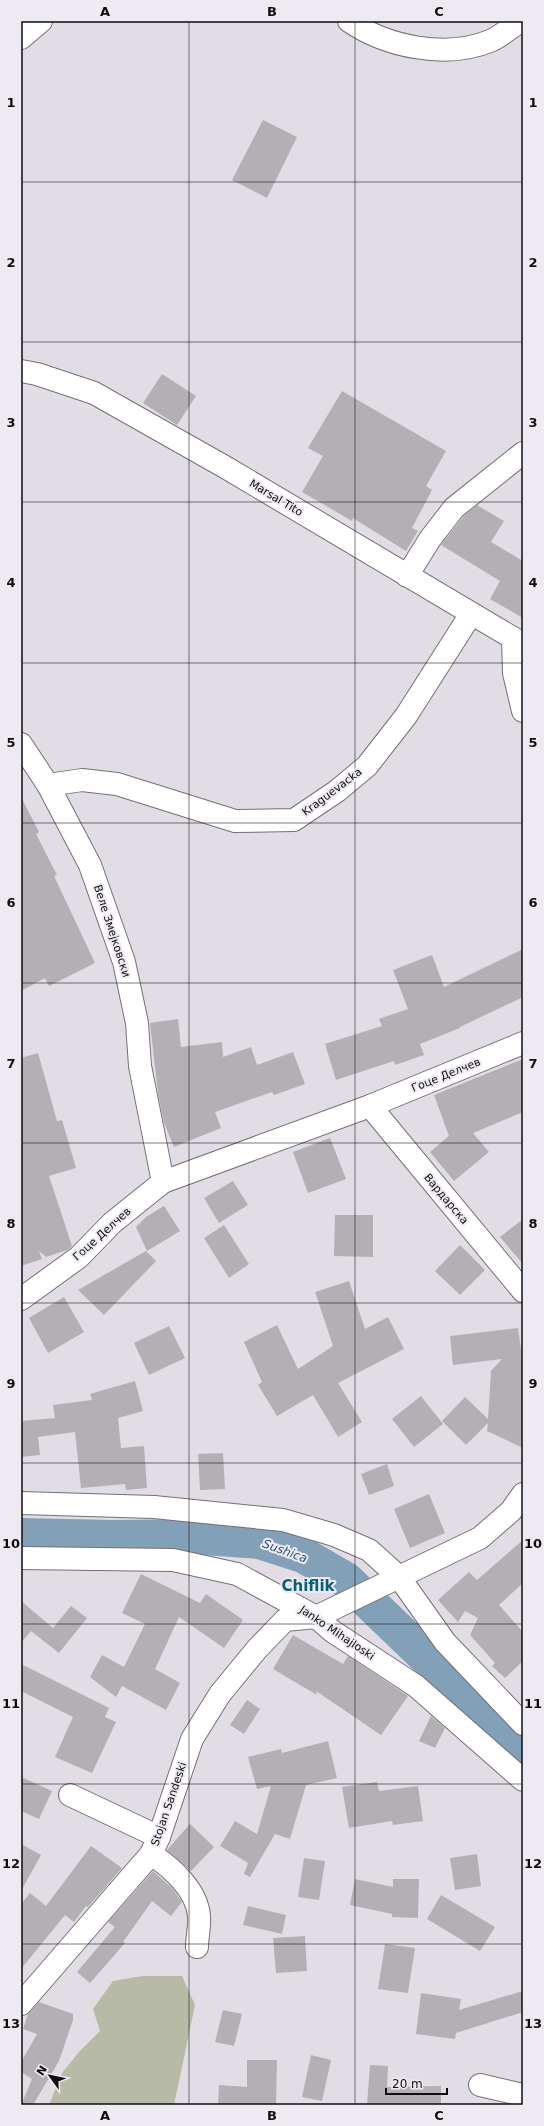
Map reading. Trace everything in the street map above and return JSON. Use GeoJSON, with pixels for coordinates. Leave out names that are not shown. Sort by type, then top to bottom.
{"type":"FeatureCollection","features":[{"type":"Feature","properties":{"kind":"street"},"geometry":{"type":"LineString","coordinates":[[21,38],[41,21]]}},
{"type":"Feature","properties":{"kind":"street"},"geometry":{"type":"LineString","coordinates":[[349,21],[364,32],[404,46],[455,50],[490,41],[520,21]]}},
{"type":"Feature","properties":{"kind":"street","name":"Marsal Tito"},"geometry":{"type":"LineString","coordinates":[[21,371],[37,374],[94,393],[225,467],[518,642]]}},
{"type":"Feature","properties":{"kind":"street"},"geometry":{"type":"LineString","coordinates":[[407,576],[430,538],[454,508],[523,453]]}},
{"type":"Feature","properties":{"kind":"street","name":"Kraguevacka"},"geometry":{"type":"LineString","coordinates":[[48,785],[82,780],[117,784],[235,821],[294,820],[337,791],[367,766],[406,716],[471,614]]}},
{"type":"Feature","properties":{"kind":"street"},"geometry":{"type":"LineString","coordinates":[[518,642],[514,673],[523,711]]}},
{"type":"Feature","properties":{"kind":"street","name":"Веле Змејковски"},"geometry":{"type":"LineString","coordinates":[[21,744],[48,785],[90,865],[124,962],[137,1023],[140,1066],[163,1182]]}},
{"type":"Feature","properties":{"kind":"street","name":"Гоце Делчев"},"geometry":{"type":"LineString","coordinates":[[21,1299],[79,1257],[112,1223],[163,1182],[370,1106],[523,1043]]}},
{"type":"Feature","properties":{"kind":"street","name":"Вардарска"},"geometry":{"type":"LineString","coordinates":[[370,1106],[523,1291]]}},
{"type":"Feature","properties":{"kind":"street"},"geometry":{"type":"LineString","coordinates":[[316,1617],[480,1538],[511,1511],[523,1494]]}},
{"type":"Feature","properties":{"kind":"street"},"geometry":{"type":"LineString","coordinates":[[21,1503],[154,1508],[283,1520],[334,1535],[369,1550],[399,1577],[445,1642],[523,1724]]}},
{"type":"Feature","properties":{"kind":"street","name":"Janko Mihajloski"},"geometry":{"type":"LineString","coordinates":[[21,1558],[173,1560],[237,1574],[316,1617],[332,1631],[416,1686],[523,1780]]}},
{"type":"Feature","properties":{"kind":"street","name":"Stojan Sandeski"},"geometry":{"type":"LineString","coordinates":[[21,2004],[155,1845],[192,1739],[220,1694],[257,1649],[285,1620],[316,1617]]}},
{"type":"Feature","properties":{"kind":"street"},"geometry":{"type":"LineString","coordinates":[[70,1795],[155,1845],[167,1865],[189,1889],[199,1915],[197,1947]]}},
{"type":"Feature","properties":{"kind":"street"},"geometry":{"type":"LineString","coordinates":[[480,2085],[523,2095]]}},
{"type":"Feature","properties":{"kind":"green space"},"geometry":{"type":"Polygon","coordinates":[[[142,1976],[182,1976],[195,2005],[174,2105],[49,2105],[62,2073],[79,2052],[100,2031],[93,2009],[113,1981],[142,1976]]]}},
{"type":"Feature","properties":{"kind":"building"},"geometry":{"type":"Polygon","coordinates":[[[263,120],[297,137],[267,198],[232,180],[263,120]]]}},
{"type":"Feature","properties":{"kind":"building"},"geometry":{"type":"Polygon","coordinates":[[[162,374],[196,396],[177,425],[143,403],[162,374]]]}},
{"type":"Feature","properties":{"kind":"building"},"geometry":{"type":"Polygon","coordinates":[[[342,391],[446,451],[426,486],[432,490],[412,528],[418,531],[406,551],[353,518],[352,521],[302,492],[323,456],[308,448],[342,391]]]}},
{"type":"Feature","properties":{"kind":"building"},"geometry":{"type":"Polygon","coordinates":[[[477,505],[504,521],[491,542],[523,561],[523,618],[490,599],[500,581],[441,545],[463,517],[477,505]]]}},
{"type":"Feature","properties":{"kind":"building"},"geometry":{"type":"Polygon","coordinates":[[[21,797],[39,832],[36,834],[57,875],[54,876],[95,963],[49,986],[45,978],[21,991],[21,797]]]}},
{"type":"Feature","properties":{"kind":"building"},"geometry":{"type":"Polygon","coordinates":[[[523,949],[523,997],[460,1028],[420,1044],[424,1055],[395,1065],[394,1061],[336,1080],[325,1044],[382,1026],[379,1019],[408,1009],[393,970],[432,955],[444,987],[523,949]]]}},
{"type":"Feature","properties":{"kind":"building"},"geometry":{"type":"Polygon","coordinates":[[[178,1019],[181,1047],[222,1042],[223,1057],[251,1047],[257,1065],[293,1052],[305,1084],[274,1095],[272,1092],[215,1112],[221,1128],[174,1147],[164,1123],[158,1093],[150,1023],[178,1019]]]}},
{"type":"Feature","properties":{"kind":"building"},"geometry":{"type":"Polygon","coordinates":[[[38,1053],[57,1121],[62,1120],[76,1168],[49,1176],[72,1246],[67,1250],[46,1257],[39,1251],[42,1259],[21,1266],[21,1058],[38,1053]]]}},
{"type":"Feature","properties":{"kind":"building"},"geometry":{"type":"Polygon","coordinates":[[[523,1059],[523,1112],[473,1133],[489,1152],[454,1181],[430,1152],[449,1136],[434,1095],[523,1059]]]}},
{"type":"Feature","properties":{"kind":"building"},"geometry":{"type":"Polygon","coordinates":[[[330,1138],[346,1179],[308,1193],[293,1152],[330,1138]]]}},
{"type":"Feature","properties":{"kind":"building"},"geometry":{"type":"Polygon","coordinates":[[[233,1181],[248,1205],[219,1223],[204,1198],[233,1181]]]}},
{"type":"Feature","properties":{"kind":"building"},"geometry":{"type":"Polygon","coordinates":[[[164,1206],[180,1231],[147,1251],[136,1227],[146,1217],[164,1206]]]}},
{"type":"Feature","properties":{"kind":"building"},"geometry":{"type":"Polygon","coordinates":[[[335,1215],[373,1215],[373,1257],[334,1256],[335,1215]]]}},
{"type":"Feature","properties":{"kind":"building"},"geometry":{"type":"Polygon","coordinates":[[[523,1219],[523,1264],[500,1237],[523,1219]]]}},
{"type":"Feature","properties":{"kind":"building"},"geometry":{"type":"Polygon","coordinates":[[[224,1225],[249,1264],[229,1278],[204,1238],[224,1225]]]}},
{"type":"Feature","properties":{"kind":"building"},"geometry":{"type":"Polygon","coordinates":[[[460,1245],[485,1270],[460,1295],[435,1271],[460,1245]]]}},
{"type":"Feature","properties":{"kind":"building"},"geometry":{"type":"Polygon","coordinates":[[[146,1251],[156,1261],[104,1315],[78,1290],[146,1251]]]}},
{"type":"Feature","properties":{"kind":"building"},"geometry":{"type":"Polygon","coordinates":[[[349,1281],[365,1329],[388,1317],[404,1349],[338,1383],[362,1422],[338,1437],[313,1395],[277,1416],[258,1385],[262,1382],[244,1342],[277,1325],[298,1369],[333,1346],[315,1292],[349,1281]]]}},
{"type":"Feature","properties":{"kind":"building"},"geometry":{"type":"Polygon","coordinates":[[[64,1297],[84,1332],[48,1353],[29,1318],[64,1297]]]}},
{"type":"Feature","properties":{"kind":"building"},"geometry":{"type":"Polygon","coordinates":[[[169,1326],[185,1358],[149,1375],[134,1343],[169,1326]]]}},
{"type":"Feature","properties":{"kind":"building"},"geometry":{"type":"Polygon","coordinates":[[[518,1328],[523,1365],[523,1448],[487,1431],[488,1423],[466,1445],[442,1421],[465,1397],[488,1419],[491,1371],[502,1359],[453,1365],[450,1336],[518,1328]]]}},
{"type":"Feature","properties":{"kind":"building"},"geometry":{"type":"Polygon","coordinates":[[[135,1381],[143,1411],[118,1418],[121,1448],[144,1446],[147,1488],[126,1490],[125,1484],[81,1488],[75,1432],[38,1437],[40,1455],[21,1457],[21,1421],[55,1418],[53,1405],[92,1400],[90,1394],[135,1381]]]}},
{"type":"Feature","properties":{"kind":"building"},"geometry":{"type":"Polygon","coordinates":[[[421,1396],[443,1424],[414,1447],[392,1419],[421,1396]]]}},
{"type":"Feature","properties":{"kind":"building"},"geometry":{"type":"Polygon","coordinates":[[[223,1453],[225,1489],[200,1490],[198,1454],[223,1453]]]}},
{"type":"Feature","properties":{"kind":"building"},"geometry":{"type":"Polygon","coordinates":[[[387,1464],[394,1486],[369,1495],[361,1474],[387,1464]]]}},
{"type":"Feature","properties":{"kind":"building"},"geometry":{"type":"Polygon","coordinates":[[[429,1494],[445,1533],[410,1548],[394,1509],[429,1494]]]}},
{"type":"Feature","properties":{"kind":"building"},"geometry":{"type":"Polygon","coordinates":[[[523,1540],[523,1583],[499,1605],[523,1632],[523,1661],[505,1678],[492,1666],[495,1663],[470,1635],[478,1618],[465,1611],[458,1622],[438,1600],[469,1572],[477,1580],[523,1540]]]}},
{"type":"Feature","properties":{"kind":"building"},"geometry":{"type":"Polygon","coordinates":[[[141,1574],[200,1603],[206,1594],[243,1620],[224,1648],[179,1617],[155,1669],[180,1683],[166,1710],[122,1686],[116,1697],[90,1677],[102,1655],[124,1667],[145,1624],[122,1613],[141,1574]]]}},
{"type":"Feature","properties":{"kind":"building"},"geometry":{"type":"Polygon","coordinates":[[[21,1601],[53,1628],[71,1606],[87,1618],[59,1653],[31,1631],[21,1643],[21,1601]]]}},
{"type":"Feature","properties":{"kind":"building"},"geometry":{"type":"Polygon","coordinates":[[[293,1635],[343,1664],[348,1656],[408,1696],[381,1735],[316,1691],[317,1695],[273,1669],[293,1635]]]}},
{"type":"Feature","properties":{"kind":"building"},"geometry":{"type":"Polygon","coordinates":[[[21,1664],[109,1708],[105,1717],[116,1722],[92,1773],[55,1757],[73,1717],[21,1691],[21,1664]]]}},
{"type":"Feature","properties":{"kind":"building"},"geometry":{"type":"Polygon","coordinates":[[[247,1700],[260,1709],[244,1734],[230,1725],[247,1700]]]}},
{"type":"Feature","properties":{"kind":"building"},"geometry":{"type":"Polygon","coordinates":[[[431,1716],[445,1728],[435,1748],[419,1741],[431,1716]]]}},
{"type":"Feature","properties":{"kind":"building"},"geometry":{"type":"Polygon","coordinates":[[[328,1741],[337,1778],[306,1785],[290,1839],[275,1834],[250,1877],[244,1874],[248,1863],[220,1846],[235,1821],[257,1834],[271,1786],[257,1789],[248,1757],[281,1749],[282,1753],[328,1741]]]}},
{"type":"Feature","properties":{"kind":"building"},"geometry":{"type":"Polygon","coordinates":[[[21,1777],[52,1791],[39,1819],[21,1811],[21,1777]]]}},
{"type":"Feature","properties":{"kind":"building"},"geometry":{"type":"Polygon","coordinates":[[[377,1782],[379,1791],[418,1786],[423,1821],[393,1825],[392,1821],[349,1828],[342,1787],[377,1782]]]}},
{"type":"Feature","properties":{"kind":"building"},"geometry":{"type":"Polygon","coordinates":[[[190,1824],[214,1847],[191,1871],[167,1850],[190,1824]]]}},
{"type":"Feature","properties":{"kind":"building"},"geometry":{"type":"Polygon","coordinates":[[[21,1844],[41,1855],[21,1891],[21,1844]]]}},
{"type":"Feature","properties":{"kind":"building"},"geometry":{"type":"Polygon","coordinates":[[[91,1846],[122,1868],[88,1907],[86,1906],[74,1922],[65,1915],[21,1969],[21,1904],[30,1893],[46,1906],[91,1846]]]}},
{"type":"Feature","properties":{"kind":"building"},"geometry":{"type":"Polygon","coordinates":[[[477,1854],[481,1886],[455,1890],[450,1858],[477,1854]]]}},
{"type":"Feature","properties":{"kind":"building"},"geometry":{"type":"Polygon","coordinates":[[[304,1858],[325,1861],[319,1900],[298,1897],[304,1858]]]}},
{"type":"Feature","properties":{"kind":"building"},"geometry":{"type":"Polygon","coordinates":[[[153,1871],[172,1888],[182,1902],[171,1916],[152,1901],[123,1942],[125,1943],[90,1983],[77,1972],[115,1927],[108,1922],[153,1871]]]}},
{"type":"Feature","properties":{"kind":"building"},"geometry":{"type":"Polygon","coordinates":[[[355,1879],[393,1887],[393,1879],[419,1879],[418,1918],[392,1917],[392,1914],[350,1905],[355,1879]]]}},
{"type":"Feature","properties":{"kind":"building"},"geometry":{"type":"Polygon","coordinates":[[[441,1895],[495,1927],[480,1951],[427,1919],[441,1895]]]}},
{"type":"Feature","properties":{"kind":"building"},"geometry":{"type":"Polygon","coordinates":[[[248,1906],[286,1915],[282,1934],[243,1925],[248,1906]]]}},
{"type":"Feature","properties":{"kind":"building"},"geometry":{"type":"Polygon","coordinates":[[[305,1936],[307,1971],[276,1973],[273,1938],[305,1936]]]}},
{"type":"Feature","properties":{"kind":"building"},"geometry":{"type":"Polygon","coordinates":[[[385,1944],[415,1948],[408,1993],[378,1989],[385,1944]]]}},
{"type":"Feature","properties":{"kind":"building"},"geometry":{"type":"Polygon","coordinates":[[[523,1991],[523,2012],[456,2033],[455,2039],[416,2034],[421,1993],[461,1999],[459,2010],[523,1991]]]}},
{"type":"Feature","properties":{"kind":"building"},"geometry":{"type":"Polygon","coordinates":[[[39,2002],[73,2014],[73,2020],[59,2061],[33,2105],[21,2105],[32,2079],[21,2072],[21,2062],[37,2034],[23,2029],[28,2014],[39,2002]]]}},
{"type":"Feature","properties":{"kind":"building"},"geometry":{"type":"Polygon","coordinates":[[[223,2010],[242,2014],[234,2046],[215,2042],[223,2010]]]}},
{"type":"Feature","properties":{"kind":"building"},"geometry":{"type":"Polygon","coordinates":[[[311,2055],[331,2060],[322,2101],[302,2097],[311,2055]]]}},
{"type":"Feature","properties":{"kind":"building"},"geometry":{"type":"Polygon","coordinates":[[[247,2060],[277,2060],[276,2105],[218,2105],[219,2085],[247,2087],[247,2060]]]}},
{"type":"Feature","properties":{"kind":"building"},"geometry":{"type":"Polygon","coordinates":[[[370,2065],[388,2066],[387,2087],[441,2086],[441,2105],[367,2105],[370,2065]]]}},
{"type":"Feature","properties":{"kind":"waterway","name":"Sushica"},"geometry":{"type":"LineString","coordinates":[[21,1536],[112,1538],[204,1537],[259,1541],[303,1555],[346,1580],[523,1750]]}},
{"type":"Feature","properties":{"kind":"district","name":"Chiflik"},"geometry":{"type":"Point","coordinates":[308,1586]}}]}
